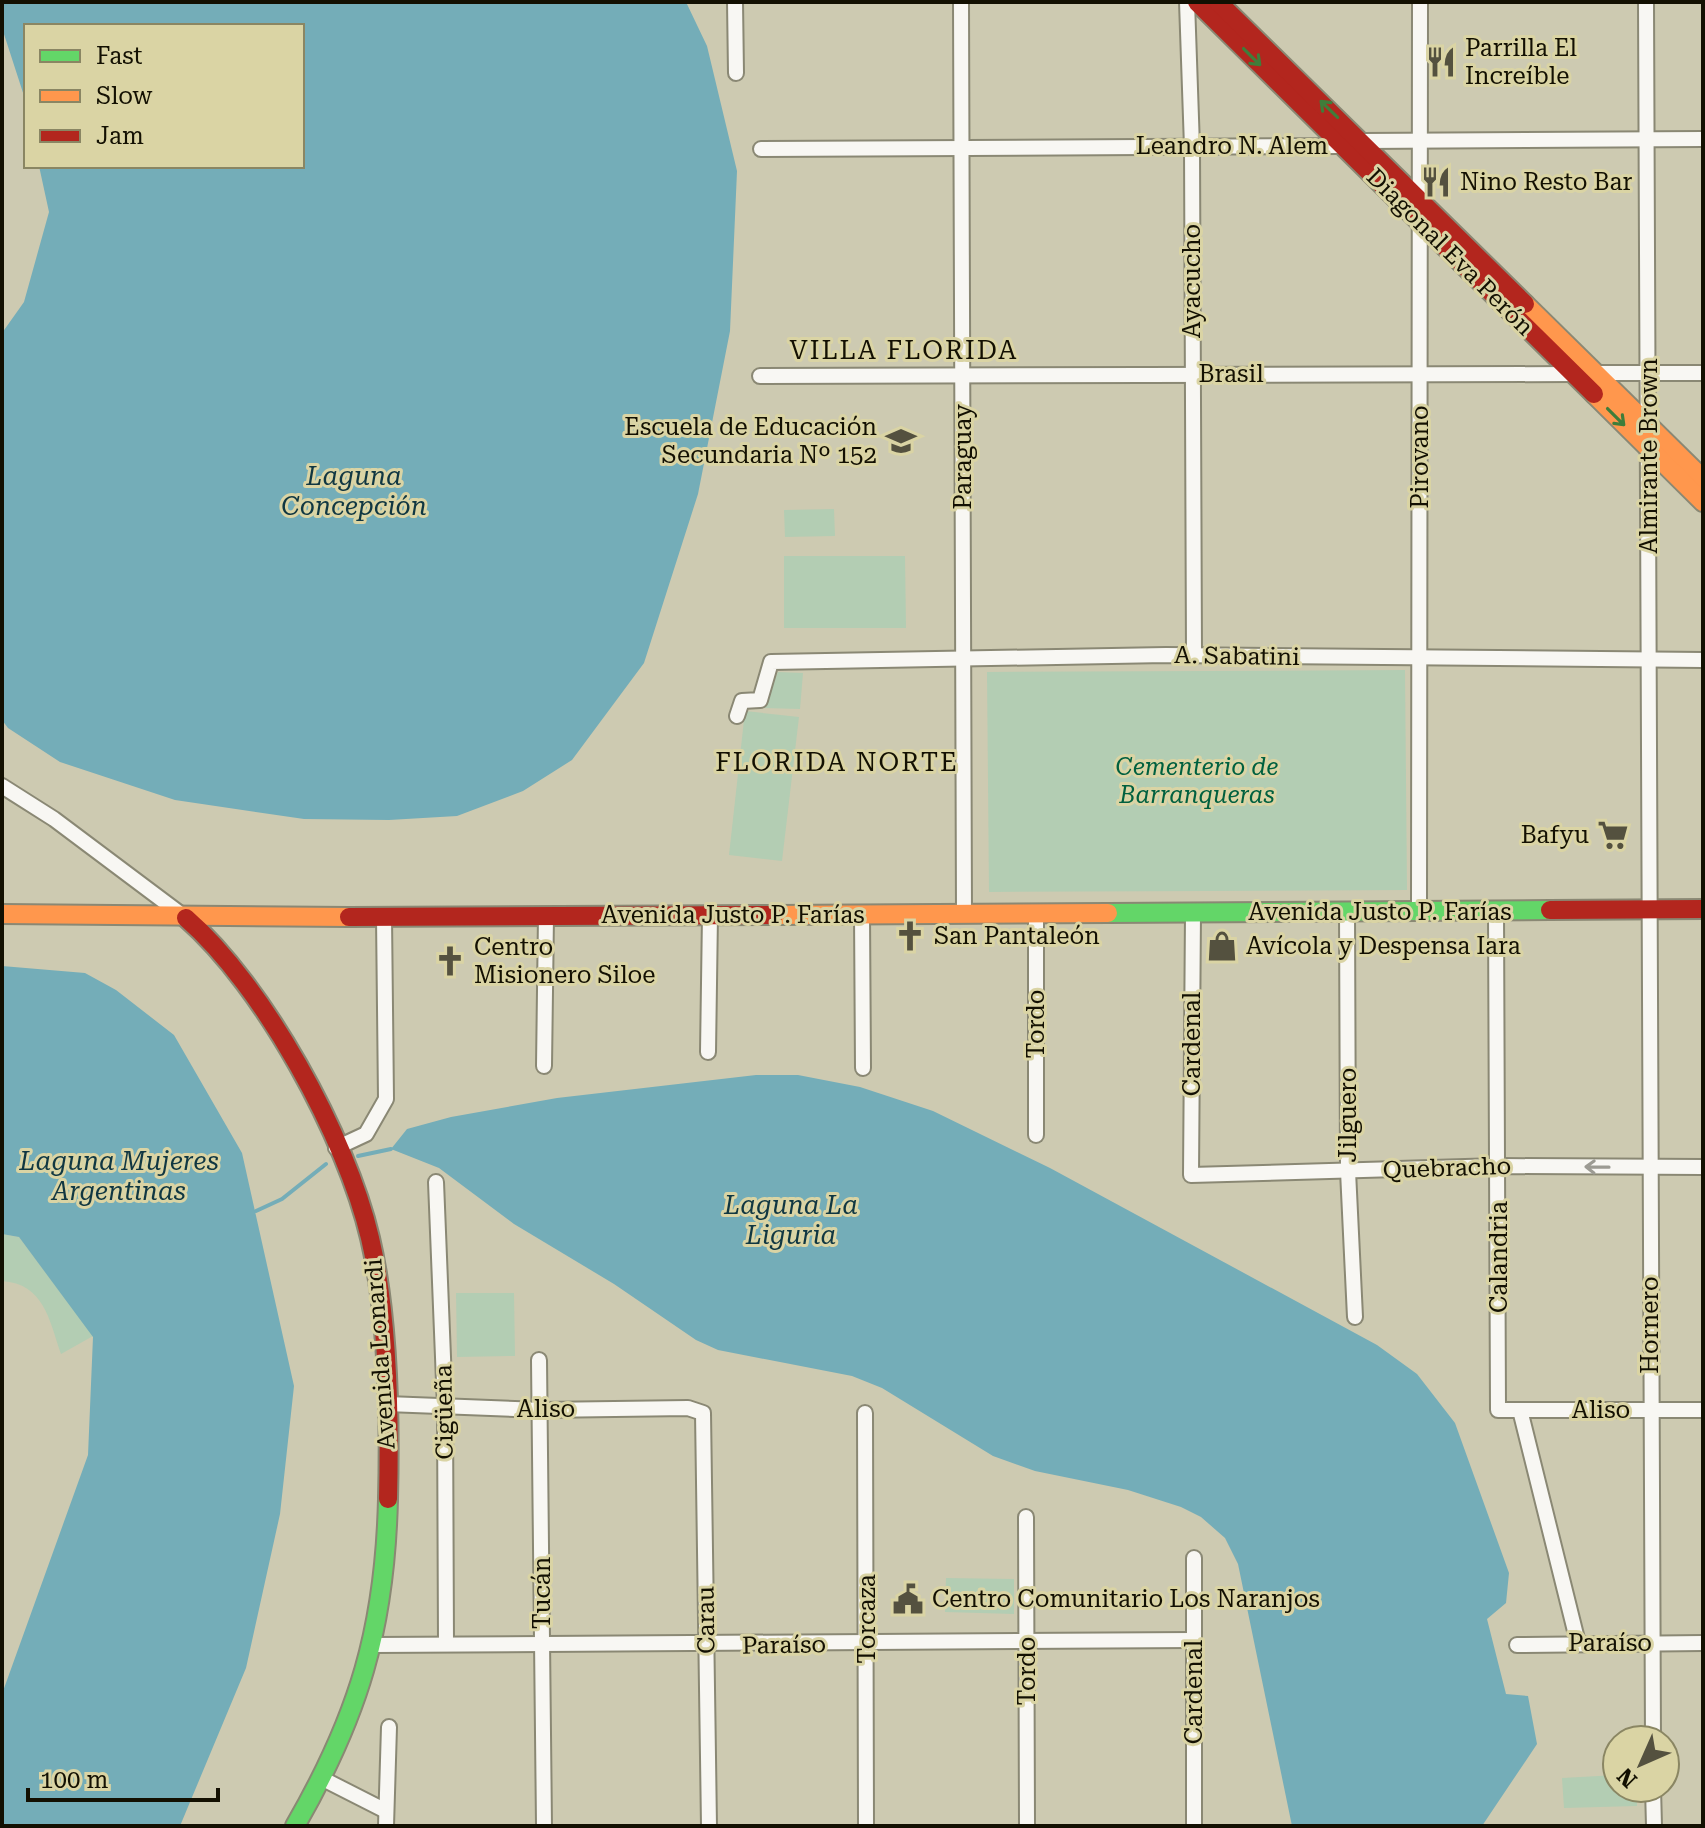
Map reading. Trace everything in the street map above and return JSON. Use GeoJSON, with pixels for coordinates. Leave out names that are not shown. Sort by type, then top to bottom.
{"type":"FeatureCollection","features":[{"type":"Feature","properties":{"kind":"street"},"geometry":{"type":"LineString","coordinates":[[735,2],[736,73]]}},
{"type":"Feature","properties":{"kind":"street","name":"Paraguay"},"geometry":{"type":"LineString","coordinates":[[961,2],[964,912]]}},
{"type":"Feature","properties":{"kind":"street","name":"Ayacucho"},"geometry":{"type":"LineString","coordinates":[[1187,2],[1192,147],[1194,656]]}},
{"type":"Feature","properties":{"kind":"street","name":"Diagonal Eva Perón"},"geometry":{"type":"LineString","coordinates":[[1197,2],[1703,502]]}},
{"type":"Feature","properties":{"kind":"street","name":"Diagonal Eva Perón"},"geometry":{"type":"LineString","coordinates":[[1218,2],[1363,141],[1703,479]]}},
{"type":"Feature","properties":{"kind":"street","name":"Pirovano"},"geometry":{"type":"LineString","coordinates":[[1419,911],[1420,2]]}},
{"type":"Feature","properties":{"kind":"street","name":"Almirante Brown"},"geometry":{"type":"LineString","coordinates":[[1646,2],[1651,910]]}},
{"type":"Feature","properties":{"kind":"street","name":"Leandro N. Alem"},"geometry":{"type":"LineString","coordinates":[[761,149],[1342,146],[1363,141],[1703,139]]}},
{"type":"Feature","properties":{"kind":"street","name":"Brasil"},"geometry":{"type":"LineString","coordinates":[[760,376],[1703,373]]}},
{"type":"Feature","properties":{"kind":"street","name":"A. Sabatini"},"geometry":{"type":"LineString","coordinates":[[737,716],[742,701],[760,700],[771,662],[1194,656],[1703,660]]}},
{"type":"Feature","properties":{"kind":"street"},"geometry":{"type":"LineString","coordinates":[[2,786],[54,819],[186,918]]}},
{"type":"Feature","properties":{"kind":"street","name":"Avenida Justo P. Farías"},"geometry":{"type":"LineString","coordinates":[[2,914],[186,918],[1703,909]]}},
{"type":"Feature","properties":{"kind":"street","name":"Hornero"},"geometry":{"type":"LineString","coordinates":[[1651,910],[1653,1724]]}},
{"type":"Feature","properties":{"kind":"street","name":"Calandria"},"geometry":{"type":"LineString","coordinates":[[1496,911],[1498,1410]]}},
{"type":"Feature","properties":{"kind":"street","name":"Jilguero"},"geometry":{"type":"LineString","coordinates":[[1347,912],[1348,1171],[1355,1317]]}},
{"type":"Feature","properties":{"kind":"street","name":"Tordo"},"geometry":{"type":"LineString","coordinates":[[1036,913],[1036,1135]]}},
{"type":"Feature","properties":{"kind":"street","name":"Cardenal"},"geometry":{"type":"LineString","coordinates":[[1191,1175],[1193,913]]}},
{"type":"Feature","properties":{"kind":"street"},"geometry":{"type":"LineString","coordinates":[[862,914],[863,1068]]}},
{"type":"Feature","properties":{"kind":"street"},"geometry":{"type":"LineString","coordinates":[[708,1052],[710,915]]}},
{"type":"Feature","properties":{"kind":"street"},"geometry":{"type":"LineString","coordinates":[[544,1066],[546,916]]}},
{"type":"Feature","properties":{"kind":"street"},"geometry":{"type":"LineString","coordinates":[[336,1148],[366,1134],[386,1099],[384,917]]}},
{"type":"Feature","properties":{"kind":"street","name":"Avenida Lonardi"},"geometry":{"type":"LineString","coordinates":[[186,918],[209,936],[254,995],[291,1057],[363,1211],[375,1260],[387,1404],[387,1530],[373,1645],[323,1779],[295,1826]]}},
{"type":"Feature","properties":{"kind":"street","name":"Quebracho"},"geometry":{"type":"LineString","coordinates":[[1191,1175],[1499,1166],[1703,1167]]}},
{"type":"Feature","properties":{"kind":"street","name":"Cigüeña"},"geometry":{"type":"LineString","coordinates":[[436,1182],[445,1407],[446,1643]]}},
{"type":"Feature","properties":{"kind":"street","name":"Tucán"},"geometry":{"type":"LineString","coordinates":[[539,1360],[544,1826]]}},
{"type":"Feature","properties":{"kind":"street","name":"Aliso"},"geometry":{"type":"LineString","coordinates":[[387,1404],[541,1410],[688,1408],[703,1413]]}},
{"type":"Feature","properties":{"kind":"street","name":"Aliso"},"geometry":{"type":"LineString","coordinates":[[1498,1410],[1703,1410]]}},
{"type":"Feature","properties":{"kind":"street"},"geometry":{"type":"LineString","coordinates":[[1520,1410],[1578,1643]]}},
{"type":"Feature","properties":{"kind":"street","name":"Carau"},"geometry":{"type":"LineString","coordinates":[[703,1413],[709,1826]]}},
{"type":"Feature","properties":{"kind":"street","name":"Torcaza"},"geometry":{"type":"LineString","coordinates":[[865,1413],[868,1644],[866,1826]]}},
{"type":"Feature","properties":{"kind":"street","name":"Tordo"},"geometry":{"type":"LineString","coordinates":[[1026,1517],[1027,1826]]}},
{"type":"Feature","properties":{"kind":"street","name":"Cardenal"},"geometry":{"type":"LineString","coordinates":[[1194,1558],[1194,1826]]}},
{"type":"Feature","properties":{"kind":"street","name":"Paraíso"},"geometry":{"type":"LineString","coordinates":[[373,1645],[707,1646],[1194,1640]]}},
{"type":"Feature","properties":{"kind":"street","name":"Paraíso"},"geometry":{"type":"LineString","coordinates":[[1517,1645],[1703,1643]]}},
{"type":"Feature","properties":{"kind":"street"},"geometry":{"type":"LineString","coordinates":[[386,1819],[389,1727]]}},
{"type":"Feature","properties":{"kind":"street"},"geometry":{"type":"LineString","coordinates":[[323,1779],[386,1819]]}},
{"type":"Feature","properties":{"kind":"street"},"geometry":{"type":"LineString","coordinates":[[1653,1804],[1654,1826]]}},
{"type":"Feature","properties":{"kind":"green space"},"geometry":{"type":"Polygon","coordinates":[[[834,509],[835,536],[785,537],[784,510],[834,509]]]}},
{"type":"Feature","properties":{"kind":"green space"},"geometry":{"type":"Polygon","coordinates":[[[784,556],[905,556],[906,628],[784,628],[784,556]]]}},
{"type":"Feature","properties":{"kind":"green space","name":"Cementerio de Barranqueras"},"geometry":{"type":"Polygon","coordinates":[[[1405,670],[1407,890],[989,892],[987,672],[1405,670]]]}},
{"type":"Feature","properties":{"kind":"green space"},"geometry":{"type":"Polygon","coordinates":[[[778,672],[803,673],[800,709],[763,708],[778,672]]]}},
{"type":"Feature","properties":{"kind":"green space"},"geometry":{"type":"Polygon","coordinates":[[[745,711],[799,717],[782,861],[729,855],[745,711]]]}},
{"type":"Feature","properties":{"kind":"green space"},"geometry":{"type":"Polygon","coordinates":[[[2,1234],[19,1237],[93,1336],[61,1354],[48,1316],[36,1296],[16,1284],[2,1281],[2,1234]]]}},
{"type":"Feature","properties":{"kind":"green space"},"geometry":{"type":"Polygon","coordinates":[[[456,1293],[514,1293],[515,1356],[457,1357],[456,1293]]]}},
{"type":"Feature","properties":{"kind":"green space"},"geometry":{"type":"Polygon","coordinates":[[[946,1578],[1014,1579],[1014,1614],[945,1612],[946,1578]]]}},
{"type":"Feature","properties":{"kind":"green space"},"geometry":{"type":"Polygon","coordinates":[[[1601,1776],[1601,1804],[1637,1806],[1564,1808],[1562,1778],[1601,1776]]]}},
{"type":"Feature","properties":{"kind":"water","name":"Laguna Concepción"},"geometry":{"type":"Polygon","coordinates":[[[2,2],[686,2],[707,46],[737,171],[730,331],[698,494],[644,663],[572,760],[523,791],[457,816],[389,820],[304,819],[175,800],[60,762],[8,728],[2,720],[2,333],[24,302],[49,212],[39,168],[304,168],[304,24],[24,24],[24,96],[2,28],[2,2]]]}},
{"type":"Feature","properties":{"kind":"water","name":"Laguna Mujeres Argentinas"},"geometry":{"type":"Polygon","coordinates":[[[2,966],[85,973],[116,990],[174,1035],[242,1153],[294,1386],[280,1514],[246,1668],[180,1826],[2,1826],[2,1694],[88,1455],[93,1337],[19,1237],[2,1234],[2,966]]]}},
{"type":"Feature","properties":{"kind":"water","name":"Laguna La Liguria"},"geometry":{"type":"Polygon","coordinates":[[[756,1075],[798,1075],[860,1087],[933,1111],[1050,1168],[1377,1345],[1417,1374],[1455,1423],[1509,1573],[1506,1603],[1487,1619],[1506,1694],[1528,1696],[1537,1744],[1482,1826],[1292,1826],[1238,1564],[1225,1538],[1201,1517],[1181,1507],[1128,1490],[1035,1471],[993,1456],[882,1388],[852,1376],[718,1350],[696,1340],[614,1284],[514,1224],[439,1168],[391,1149],[407,1129],[451,1117],[557,1098],[756,1075]]]}},
{"type":"Feature","properties":{"kind":"waterway"},"geometry":{"type":"LineString","coordinates":[[358,1156],[391,1149]]}},
{"type":"Feature","properties":{"kind":"waterway"},"geometry":{"type":"LineString","coordinates":[[256,1211],[282,1199],[326,1164]]}},
{"type":"Feature","properties":{"kind":"traffic: fast"},"geometry":{"type":"LineString","coordinates":[[1108,913],[1550,910]]}},
{"type":"Feature","properties":{"kind":"traffic: fast"},"geometry":{"type":"LineString","coordinates":[[295,1826],[336,1746],[364,1669],[381,1589],[388,1499]]}},
{"type":"Feature","properties":{"kind":"traffic: slow"},"geometry":{"type":"LineString","coordinates":[[1525,304],[1703,479]]}},
{"type":"Feature","properties":{"kind":"traffic: slow"},"geometry":{"type":"LineString","coordinates":[[1594,394],[1703,502]]}},
{"type":"Feature","properties":{"kind":"traffic: slow"},"geometry":{"type":"LineString","coordinates":[[774,915],[1108,913]]}},
{"type":"Feature","properties":{"kind":"traffic: slow"},"geometry":{"type":"LineString","coordinates":[[2,914],[349,917]]}},
{"type":"Feature","properties":{"kind":"traffic: jam"},"geometry":{"type":"LineString","coordinates":[[1197,2],[1594,394]]}},
{"type":"Feature","properties":{"kind":"traffic: jam"},"geometry":{"type":"LineString","coordinates":[[1218,2],[1525,304]]}},
{"type":"Feature","properties":{"kind":"traffic: jam"},"geometry":{"type":"LineString","coordinates":[[1550,910],[1703,909]]}},
{"type":"Feature","properties":{"kind":"traffic: jam"},"geometry":{"type":"LineString","coordinates":[[349,917],[774,915]]}},
{"type":"Feature","properties":{"kind":"traffic: jam"},"geometry":{"type":"LineString","coordinates":[[186,918],[244,982],[272,1022],[322,1110],[358,1198],[370,1238],[381,1300],[388,1402],[388,1499]]}},
{"type":"Feature","properties":{"kind":"place","name":"Parrilla El Increíble"},"geometry":{"type":"Point","coordinates":[1441,62]}},
{"type":"Feature","properties":{"kind":"place","name":"Nino Resto Bar"},"geometry":{"type":"Point","coordinates":[1436,182]}},
{"type":"Feature","properties":{"kind":"place","name":"Escuela de Educación Secundaria Nº 152"},"geometry":{"type":"Point","coordinates":[901,441]}},
{"type":"Feature","properties":{"kind":"place","name":"Bafyu"},"geometry":{"type":"Point","coordinates":[1613,835]}},
{"type":"Feature","properties":{"kind":"place","name":"San Pantaleón"},"geometry":{"type":"Point","coordinates":[910,936]}},
{"type":"Feature","properties":{"kind":"place","name":"Avícola y Despensa Iara"},"geometry":{"type":"Point","coordinates":[1222,946]}},
{"type":"Feature","properties":{"kind":"place","name":"Centro Misionero Siloe"},"geometry":{"type":"Point","coordinates":[450,961]}},
{"type":"Feature","properties":{"kind":"place","name":"Centro Comunitario Los Naranjos"},"geometry":{"type":"Point","coordinates":[908,1599]}},
{"type":"Feature","properties":{"kind":"district","name":"VILLA FLORIDA"},"geometry":{"type":"Point","coordinates":[904,350]}},
{"type":"Feature","properties":{"kind":"district","name":"FLORIDA NORTE"},"geometry":{"type":"Point","coordinates":[837,762]}}]}
